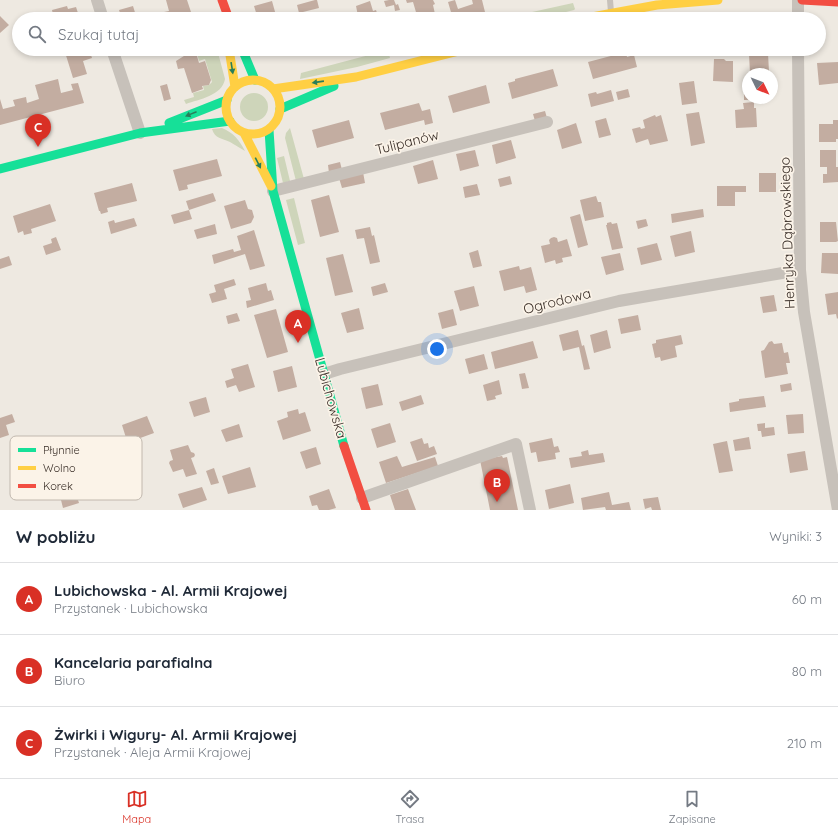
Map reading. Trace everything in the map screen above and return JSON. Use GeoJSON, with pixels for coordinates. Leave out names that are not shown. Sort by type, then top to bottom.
{"type":"FeatureCollection","features":[{"type":"Feature","properties":{"kind":"main road"},"geometry":{"type":"LineString","coordinates":[[222,0],[224,12]]}},
{"type":"Feature","properties":{"kind":"main road"},"geometry":{"type":"LineString","coordinates":[[222,0],[226,12]]}},
{"type":"Feature","properties":{"kind":"main road"},"geometry":{"type":"LineString","coordinates":[[618,12],[657,5],[718,0]]}},
{"type":"Feature","properties":{"kind":"main road"},"geometry":{"type":"LineString","coordinates":[[802,0],[838,2]]}},
{"type":"Feature","properties":{"kind":"main road"},"geometry":{"type":"LineString","coordinates":[[230,56],[235,87]]}},
{"type":"Feature","properties":{"kind":"main road"},"geometry":{"type":"LineString","coordinates":[[245,56],[255,80]]}},
{"type":"Feature","properties":{"kind":"main road"},"geometry":{"type":"LineString","coordinates":[[273,89],[356,77],[438,56]]}},
{"type":"Feature","properties":{"kind":"main road"},"geometry":{"type":"LineString","coordinates":[[280,109],[356,77]]}},
{"type":"Feature","properties":{"kind":"main road"},"geometry":{"type":"LineString","coordinates":[[255,80],[264,82],[273,89],[280,100],[280,109],[277,121],[269,130],[257,134],[244,133],[237,129],[230,121],[226,112],[227,100],[235,87],[244,82],[255,80]]}},
{"type":"Feature","properties":{"kind":"main road"},"geometry":{"type":"LineString","coordinates":[[0,169],[143,132],[227,100]]}},
{"type":"Feature","properties":{"kind":"main road"},"geometry":{"type":"LineString","coordinates":[[143,132],[230,121]]}},
{"type":"Feature","properties":{"kind":"main road","name":"Lubichowska"},"geometry":{"type":"LineString","coordinates":[[269,130],[274,191],[343,442],[366,510]]}},
{"type":"Feature","properties":{"kind":"main road","name":"Lubichowska"},"geometry":{"type":"LineString","coordinates":[[244,133],[274,191]]}},
{"type":"Feature","properties":{"kind":"street"},"geometry":{"type":"LineString","coordinates":[[97,0],[101,12]]}},
{"type":"Feature","properties":{"kind":"street"},"geometry":{"type":"LineString","coordinates":[[798,0],[798,12]]}},
{"type":"Feature","properties":{"kind":"street"},"geometry":{"type":"LineString","coordinates":[[115,56],[143,132]]}},
{"type":"Feature","properties":{"kind":"street","name":"Henryka Dąbrowskiego"},"geometry":{"type":"LineString","coordinates":[[798,56],[800,270],[804,312],[838,510]]}},
{"type":"Feature","properties":{"kind":"street","name":"Tulipanów"},"geometry":{"type":"LineString","coordinates":[[274,191],[547,122]]}},
{"type":"Feature","properties":{"kind":"street","name":"Ogrodowa"},"geometry":{"type":"LineString","coordinates":[[324,374],[619,302],[800,270]]}},
{"type":"Feature","properties":{"kind":"street"},"geometry":{"type":"LineString","coordinates":[[362,498],[516,444],[530,510]]}},
{"type":"Feature","properties":{"kind":"lane"},"geometry":{"type":"LineString","coordinates":[[610,0],[612,12]]}},
{"type":"Feature","properties":{"kind":"green space"},"geometry":{"type":"Polygon","coordinates":[[[573,3],[575,9],[566,12],[532,12],[573,3]]]}},
{"type":"Feature","properties":{"kind":"green space"},"geometry":{"type":"Polygon","coordinates":[[[198,56],[219,56],[225,79],[223,85],[215,93],[186,104],[184,100],[194,97],[193,93],[204,90],[203,86],[209,85],[212,82],[205,59],[199,61],[198,56]]]}},
{"type":"Feature","properties":{"kind":"green space"},"geometry":{"type":"Polygon","coordinates":[[[365,56],[390,56],[390,58],[357,67],[300,79],[301,73],[365,56]]]}},
{"type":"Feature","properties":{"kind":"green space"},"geometry":{"type":"Polygon","coordinates":[[[254,93],[264,97],[268,107],[264,117],[254,121],[244,117],[240,107],[244,97],[254,93]]]}},
{"type":"Feature","properties":{"kind":"green space"},"geometry":{"type":"Polygon","coordinates":[[[222,128],[236,137],[245,151],[230,142],[219,138],[215,135],[212,129],[222,128]]]}},
{"type":"Feature","properties":{"kind":"green space"},"geometry":{"type":"Polygon","coordinates":[[[290,128],[304,179],[296,181],[285,138],[286,133],[290,128]]]}},
{"type":"Feature","properties":{"kind":"green space"},"geometry":{"type":"Polygon","coordinates":[[[284,156],[290,181],[283,183],[277,158],[284,156]]]}},
{"type":"Feature","properties":{"kind":"green space"},"geometry":{"type":"Polygon","coordinates":[[[294,198],[305,243],[298,245],[286,200],[294,198]]]}},
{"type":"Feature","properties":{"kind":"building"},"geometry":{"type":"Polygon","coordinates":[[[166,0],[187,0],[191,12],[164,12],[169,11],[166,0]]]}},
{"type":"Feature","properties":{"kind":"building"},"geometry":{"type":"Polygon","coordinates":[[[317,0],[319,8],[299,12],[297,5],[317,0]]]}},
{"type":"Feature","properties":{"kind":"building"},"geometry":{"type":"Polygon","coordinates":[[[394,0],[396,5],[398,4],[400,10],[395,11],[394,5],[386,7],[384,1],[394,0]]]}},
{"type":"Feature","properties":{"kind":"building"},"geometry":{"type":"Polygon","coordinates":[[[406,0],[433,0],[435,4],[433,5],[435,12],[416,12],[413,2],[407,3],[406,0]]]}},
{"type":"Feature","properties":{"kind":"building"},"geometry":{"type":"Polygon","coordinates":[[[455,0],[458,9],[473,4],[472,0],[482,0],[485,12],[451,12],[448,2],[455,0]]]}},
{"type":"Feature","properties":{"kind":"building"},"geometry":{"type":"Polygon","coordinates":[[[272,1],[275,12],[256,12],[254,6],[272,1]]]}},
{"type":"Feature","properties":{"kind":"building"},"geometry":{"type":"Polygon","coordinates":[[[370,1],[373,11],[376,10],[377,12],[357,12],[356,6],[370,1]]]}},
{"type":"Feature","properties":{"kind":"building"},"geometry":{"type":"Polygon","coordinates":[[[67,6],[68,9],[76,7],[78,12],[52,12],[52,10],[67,6]]]}},
{"type":"Feature","properties":{"kind":"building"},"geometry":{"type":"Polygon","coordinates":[[[133,6],[135,12],[120,12],[119,10],[133,6]]]}},
{"type":"Feature","properties":{"kind":"building"},"geometry":{"type":"Polygon","coordinates":[[[0,16],[9,25],[0,33],[0,16]]]}},
{"type":"Feature","properties":{"kind":"building"},"geometry":{"type":"Polygon","coordinates":[[[66,56],[91,56],[92,58],[83,61],[87,74],[73,78],[66,56]]]}},
{"type":"Feature","properties":{"kind":"building"},"geometry":{"type":"Polygon","coordinates":[[[184,56],[197,56],[199,63],[205,61],[211,80],[209,85],[202,86],[203,89],[192,93],[184,68],[178,69],[176,61],[184,56]]]}},
{"type":"Feature","properties":{"kind":"building"},"geometry":{"type":"Polygon","coordinates":[[[611,56],[634,56],[637,67],[593,79],[588,62],[611,56]]]}},
{"type":"Feature","properties":{"kind":"building"},"geometry":{"type":"Polygon","coordinates":[[[749,56],[768,56],[769,68],[750,68],[749,56]]]}},
{"type":"Feature","properties":{"kind":"building"},"geometry":{"type":"Polygon","coordinates":[[[714,59],[733,61],[733,82],[713,81],[714,59]]]}},
{"type":"Feature","properties":{"kind":"building"},"geometry":{"type":"Polygon","coordinates":[[[838,62],[838,83],[819,85],[817,63],[838,62]]]}},
{"type":"Feature","properties":{"kind":"building"},"geometry":{"type":"Polygon","coordinates":[[[553,69],[558,86],[512,99],[508,83],[515,81],[515,79],[553,69]]]}},
{"type":"Feature","properties":{"kind":"building"},"geometry":{"type":"Polygon","coordinates":[[[58,79],[61,93],[73,90],[71,84],[78,83],[84,103],[0,125],[0,99],[3,109],[15,106],[13,100],[26,97],[27,103],[39,99],[35,85],[58,79]]]}},
{"type":"Feature","properties":{"kind":"building"},"geometry":{"type":"Polygon","coordinates":[[[694,81],[697,103],[682,105],[679,83],[694,81]]]}},
{"type":"Feature","properties":{"kind":"building"},"geometry":{"type":"Polygon","coordinates":[[[167,84],[171,99],[164,101],[160,86],[167,84]]]}},
{"type":"Feature","properties":{"kind":"building"},"geometry":{"type":"Polygon","coordinates":[[[486,85],[490,103],[453,113],[448,96],[486,85]]]}},
{"type":"Feature","properties":{"kind":"building"},"geometry":{"type":"Polygon","coordinates":[[[628,89],[630,97],[618,100],[616,92],[628,89]]]}},
{"type":"Feature","properties":{"kind":"building"},"geometry":{"type":"Polygon","coordinates":[[[611,90],[614,101],[591,107],[588,94],[596,92],[597,94],[611,90]]]}},
{"type":"Feature","properties":{"kind":"building"},"geometry":{"type":"Polygon","coordinates":[[[419,103],[422,111],[430,109],[433,123],[425,125],[424,120],[385,130],[380,113],[419,103]]]}},
{"type":"Feature","properties":{"kind":"building"},"geometry":{"type":"Polygon","coordinates":[[[743,104],[754,104],[754,108],[756,108],[757,127],[736,128],[735,110],[744,109],[743,104]]]}},
{"type":"Feature","properties":{"kind":"building"},"geometry":{"type":"Polygon","coordinates":[[[545,111],[547,118],[535,121],[533,114],[545,111]]]}},
{"type":"Feature","properties":{"kind":"building"},"geometry":{"type":"Polygon","coordinates":[[[699,112],[705,143],[691,146],[686,114],[699,112]]]}},
{"type":"Feature","properties":{"kind":"building"},"geometry":{"type":"Polygon","coordinates":[[[655,115],[656,117],[661,115],[668,141],[650,145],[648,139],[636,143],[632,129],[640,127],[641,129],[645,128],[643,120],[655,115]]]}},
{"type":"Feature","properties":{"kind":"building"},"geometry":{"type":"Polygon","coordinates":[[[606,118],[611,135],[599,138],[595,121],[606,118]]]}},
{"type":"Feature","properties":{"kind":"building"},"geometry":{"type":"Polygon","coordinates":[[[349,120],[354,138],[317,148],[312,130],[349,120]]]}},
{"type":"Feature","properties":{"kind":"building"},"geometry":{"type":"Polygon","coordinates":[[[833,120],[838,120],[838,139],[836,139],[836,142],[819,142],[819,124],[833,124],[833,120]]]}},
{"type":"Feature","properties":{"kind":"building"},"geometry":{"type":"Polygon","coordinates":[[[576,123],[582,143],[562,149],[557,130],[576,123]]]}},
{"type":"Feature","properties":{"kind":"building"},"geometry":{"type":"Polygon","coordinates":[[[511,140],[516,158],[496,164],[492,145],[511,140]]]}},
{"type":"Feature","properties":{"kind":"building"},"geometry":{"type":"Polygon","coordinates":[[[475,150],[479,166],[460,171],[456,154],[475,150]]]}},
{"type":"Feature","properties":{"kind":"building"},"geometry":{"type":"Polygon","coordinates":[[[820,150],[836,150],[838,182],[823,183],[823,174],[827,174],[827,167],[820,167],[820,150]]]}},
{"type":"Feature","properties":{"kind":"building"},"geometry":{"type":"Polygon","coordinates":[[[217,159],[222,176],[187,185],[188,189],[179,191],[173,170],[217,159]]]}},
{"type":"Feature","properties":{"kind":"building"},"geometry":{"type":"Polygon","coordinates":[[[433,160],[438,179],[418,184],[413,166],[433,160]]]}},
{"type":"Feature","properties":{"kind":"building"},"geometry":{"type":"Polygon","coordinates":[[[340,162],[342,170],[329,173],[328,165],[340,162]]]}},
{"type":"Feature","properties":{"kind":"building"},"geometry":{"type":"Polygon","coordinates":[[[363,172],[365,183],[342,188],[339,178],[363,172]]]}},
{"type":"Feature","properties":{"kind":"building"},"geometry":{"type":"Polygon","coordinates":[[[759,173],[776,173],[776,192],[759,192],[759,173]]]}},
{"type":"Feature","properties":{"kind":"building"},"geometry":{"type":"Polygon","coordinates":[[[510,176],[512,184],[500,187],[498,179],[510,176]]]}},
{"type":"Feature","properties":{"kind":"building"},"geometry":{"type":"Polygon","coordinates":[[[132,183],[137,201],[107,208],[108,212],[101,214],[94,193],[132,183]]]}},
{"type":"Feature","properties":{"kind":"building"},"geometry":{"type":"Polygon","coordinates":[[[477,184],[480,195],[465,198],[463,187],[477,184]]]}},
{"type":"Feature","properties":{"kind":"building"},"geometry":{"type":"Polygon","coordinates":[[[717,186],[746,186],[746,192],[735,192],[735,206],[717,206],[717,186]]]}},
{"type":"Feature","properties":{"kind":"building"},"geometry":{"type":"Polygon","coordinates":[[[213,193],[216,201],[189,210],[186,201],[213,193]]]}},
{"type":"Feature","properties":{"kind":"building"},"geometry":{"type":"Polygon","coordinates":[[[329,195],[339,232],[320,237],[311,200],[329,195]]]}},
{"type":"Feature","properties":{"kind":"building"},"geometry":{"type":"Polygon","coordinates":[[[596,196],[598,202],[601,202],[604,217],[585,221],[580,200],[596,196]]]}},
{"type":"Feature","properties":{"kind":"building"},"geometry":{"type":"Polygon","coordinates":[[[245,200],[248,209],[252,210],[254,217],[251,223],[231,229],[224,206],[245,200]]]}},
{"type":"Feature","properties":{"kind":"building"},"geometry":{"type":"Polygon","coordinates":[[[50,204],[56,221],[31,229],[32,233],[24,235],[23,231],[18,233],[13,216],[50,204]]]}},
{"type":"Feature","properties":{"kind":"building"},"geometry":{"type":"Polygon","coordinates":[[[703,209],[704,217],[672,223],[671,214],[703,209]]]}},
{"type":"Feature","properties":{"kind":"building"},"geometry":{"type":"Polygon","coordinates":[[[189,210],[192,219],[174,224],[171,215],[189,210]]]}},
{"type":"Feature","properties":{"kind":"building"},"geometry":{"type":"Polygon","coordinates":[[[580,214],[588,245],[578,248],[570,217],[580,214]]]}},
{"type":"Feature","properties":{"kind":"building"},"geometry":{"type":"Polygon","coordinates":[[[134,218],[137,226],[111,234],[108,222],[114,220],[115,223],[134,218]]]}},
{"type":"Feature","properties":{"kind":"building"},"geometry":{"type":"Polygon","coordinates":[[[646,219],[648,226],[638,229],[636,221],[646,219]]]}},
{"type":"Feature","properties":{"kind":"building"},"geometry":{"type":"Polygon","coordinates":[[[611,222],[612,224],[617,223],[623,248],[612,250],[606,225],[607,223],[611,222]]]}},
{"type":"Feature","properties":{"kind":"building"},"geometry":{"type":"Polygon","coordinates":[[[820,222],[836,222],[838,241],[820,242],[820,222]]]}},
{"type":"Feature","properties":{"kind":"building"},"geometry":{"type":"Polygon","coordinates":[[[215,224],[217,234],[197,239],[194,230],[215,224]]]}},
{"type":"Feature","properties":{"kind":"building"},"geometry":{"type":"Polygon","coordinates":[[[370,227],[372,236],[374,235],[380,262],[370,264],[364,238],[357,239],[355,230],[370,227]]]}},
{"type":"Feature","properties":{"kind":"building"},"geometry":{"type":"Polygon","coordinates":[[[254,230],[265,266],[250,270],[245,254],[214,264],[212,255],[233,249],[234,252],[241,250],[237,236],[254,230]]]}},
{"type":"Feature","properties":{"kind":"building"},"geometry":{"type":"Polygon","coordinates":[[[691,231],[695,252],[675,257],[670,236],[691,231]]]}},
{"type":"Feature","properties":{"kind":"building"},"geometry":{"type":"Polygon","coordinates":[[[56,237],[61,250],[46,255],[43,246],[52,243],[51,239],[56,237]]]}},
{"type":"Feature","properties":{"kind":"building"},"geometry":{"type":"Polygon","coordinates":[[[554,237],[557,238],[558,242],[567,239],[572,256],[562,258],[563,262],[556,264],[555,260],[545,263],[541,246],[550,244],[549,240],[554,237]]]}},
{"type":"Feature","properties":{"kind":"building"},"geometry":{"type":"Polygon","coordinates":[[[657,243],[662,260],[641,265],[637,248],[657,243]]]}},
{"type":"Feature","properties":{"kind":"building"},"geometry":{"type":"Polygon","coordinates":[[[478,250],[482,266],[473,268],[469,253],[478,250]]]}},
{"type":"Feature","properties":{"kind":"building"},"geometry":{"type":"Polygon","coordinates":[[[620,253],[624,270],[606,275],[601,257],[620,253]]]}},
{"type":"Feature","properties":{"kind":"building"},"geometry":{"type":"Polygon","coordinates":[[[822,253],[838,253],[838,274],[821,273],[822,253]]]}},
{"type":"Feature","properties":{"kind":"building"},"geometry":{"type":"Polygon","coordinates":[[[343,254],[353,292],[335,296],[326,258],[343,254]]]}},
{"type":"Feature","properties":{"kind":"building"},"geometry":{"type":"Polygon","coordinates":[[[9,256],[12,265],[0,269],[0,259],[9,256]]]}},
{"type":"Feature","properties":{"kind":"building"},"geometry":{"type":"Polygon","coordinates":[[[519,266],[520,270],[531,267],[537,290],[526,293],[524,286],[504,291],[499,271],[519,266]]]}},
{"type":"Feature","properties":{"kind":"building"},"geometry":{"type":"Polygon","coordinates":[[[234,279],[236,285],[224,289],[227,299],[212,303],[209,294],[216,292],[214,285],[234,279]]]}},
{"type":"Feature","properties":{"kind":"building"},"geometry":{"type":"Polygon","coordinates":[[[266,283],[268,291],[271,290],[274,300],[247,308],[246,301],[251,300],[248,288],[266,283]]]}},
{"type":"Feature","properties":{"kind":"building"},"geometry":{"type":"Polygon","coordinates":[[[385,283],[388,292],[373,296],[371,287],[385,283]]]}},
{"type":"Feature","properties":{"kind":"building"},"geometry":{"type":"Polygon","coordinates":[[[474,286],[479,306],[460,311],[454,291],[474,286]]]}},
{"type":"Feature","properties":{"kind":"building"},"geometry":{"type":"Polygon","coordinates":[[[838,292],[837,319],[836,314],[828,315],[825,294],[838,292]]]}},
{"type":"Feature","properties":{"kind":"building"},"geometry":{"type":"Polygon","coordinates":[[[774,295],[777,311],[763,313],[760,297],[774,295]]]}},
{"type":"Feature","properties":{"kind":"building"},"geometry":{"type":"Polygon","coordinates":[[[359,308],[364,329],[347,333],[341,313],[359,308]]]}},
{"type":"Feature","properties":{"kind":"building"},"geometry":{"type":"Polygon","coordinates":[[[276,309],[288,352],[267,358],[254,315],[276,309]]]}},
{"type":"Feature","properties":{"kind":"building"},"geometry":{"type":"Polygon","coordinates":[[[453,309],[457,325],[442,329],[438,313],[453,309]]]}},
{"type":"Feature","properties":{"kind":"building"},"geometry":{"type":"Polygon","coordinates":[[[237,313],[240,321],[228,324],[226,316],[237,313]]]}},
{"type":"Feature","properties":{"kind":"building"},"geometry":{"type":"Polygon","coordinates":[[[638,315],[641,330],[621,334],[618,319],[638,315]]]}},
{"type":"Feature","properties":{"kind":"building"},"geometry":{"type":"Polygon","coordinates":[[[578,330],[582,346],[584,345],[590,369],[584,370],[579,347],[563,351],[559,335],[578,330]]]}},
{"type":"Feature","properties":{"kind":"building"},"geometry":{"type":"Polygon","coordinates":[[[607,330],[611,348],[594,353],[590,335],[607,330]]]}},
{"type":"Feature","properties":{"kind":"building"},"geometry":{"type":"Polygon","coordinates":[[[681,335],[683,344],[675,346],[677,357],[661,361],[660,357],[655,358],[652,344],[656,343],[656,340],[681,335]]]}},
{"type":"Feature","properties":{"kind":"building"},"geometry":{"type":"Polygon","coordinates":[[[533,341],[538,358],[495,369],[491,352],[533,341]]]}},
{"type":"Feature","properties":{"kind":"building"},"geometry":{"type":"Polygon","coordinates":[[[772,341],[774,344],[782,343],[784,353],[788,352],[790,363],[786,363],[788,374],[765,378],[761,351],[764,350],[769,342],[772,341]]]}},
{"type":"Feature","properties":{"kind":"building"},"geometry":{"type":"Polygon","coordinates":[[[484,354],[488,369],[469,374],[465,359],[484,354]]]}},
{"type":"Feature","properties":{"kind":"building"},"geometry":{"type":"Polygon","coordinates":[[[248,364],[255,387],[239,392],[236,385],[227,388],[225,381],[234,378],[231,369],[248,364]]]}},
{"type":"Feature","properties":{"kind":"building"},"geometry":{"type":"Polygon","coordinates":[[[292,366],[297,387],[278,392],[273,371],[292,366]]]}},
{"type":"Feature","properties":{"kind":"building"},"geometry":{"type":"Polygon","coordinates":[[[525,373],[529,388],[522,389],[519,374],[525,373]]]}},
{"type":"Feature","properties":{"kind":"building"},"geometry":{"type":"Polygon","coordinates":[[[499,380],[502,394],[495,396],[496,399],[487,401],[483,385],[499,380]]]}},
{"type":"Feature","properties":{"kind":"building"},"geometry":{"type":"Polygon","coordinates":[[[791,383],[792,390],[781,392],[780,385],[791,383]]]}},
{"type":"Feature","properties":{"kind":"building"},"geometry":{"type":"Polygon","coordinates":[[[378,384],[383,405],[366,409],[361,388],[378,384]]]}},
{"type":"Feature","properties":{"kind":"building"},"geometry":{"type":"Polygon","coordinates":[[[421,395],[424,404],[402,411],[399,402],[421,395]]]}},
{"type":"Feature","properties":{"kind":"building"},"geometry":{"type":"Polygon","coordinates":[[[764,396],[766,407],[730,412],[729,403],[739,401],[739,399],[764,396]]]}},
{"type":"Feature","properties":{"kind":"building"},"geometry":{"type":"Polygon","coordinates":[[[206,397],[210,412],[194,417],[189,402],[206,397]]]}},
{"type":"Feature","properties":{"kind":"building"},"geometry":{"type":"Polygon","coordinates":[[[298,409],[299,414],[305,412],[311,431],[283,440],[277,421],[288,417],[287,412],[298,409]]]}},
{"type":"Feature","properties":{"kind":"building"},"geometry":{"type":"Polygon","coordinates":[[[12,414],[15,422],[6,425],[9,435],[0,438],[0,418],[12,414]]]}},
{"type":"Feature","properties":{"kind":"building"},"geometry":{"type":"Polygon","coordinates":[[[803,414],[804,433],[788,434],[786,415],[803,414]]]}},
{"type":"Feature","properties":{"kind":"building"},"geometry":{"type":"Polygon","coordinates":[[[147,416],[154,433],[142,437],[142,436],[125,436],[122,425],[147,416]]]}},
{"type":"Feature","properties":{"kind":"building"},"geometry":{"type":"Polygon","coordinates":[[[390,423],[396,442],[377,448],[371,429],[390,423]]]}},
{"type":"Feature","properties":{"kind":"building"},"geometry":{"type":"Polygon","coordinates":[[[765,423],[765,428],[774,427],[775,435],[762,437],[761,431],[758,431],[757,424],[765,423]]]}},
{"type":"Feature","properties":{"kind":"building"},"geometry":{"type":"Polygon","coordinates":[[[239,424],[243,437],[226,442],[221,430],[239,424]]]}},
{"type":"Feature","properties":{"kind":"building"},"geometry":{"type":"Polygon","coordinates":[[[749,437],[751,449],[735,451],[733,440],[749,437]]]}},
{"type":"Feature","properties":{"kind":"building"},"geometry":{"type":"Polygon","coordinates":[[[422,438],[424,444],[428,443],[429,448],[434,446],[437,454],[417,461],[410,442],[422,438]]]}},
{"type":"Feature","properties":{"kind":"building"},"geometry":{"type":"Polygon","coordinates":[[[552,438],[554,447],[558,446],[560,452],[555,453],[556,459],[538,462],[536,452],[531,453],[529,443],[552,438]]]}},
{"type":"Feature","properties":{"kind":"building"},"geometry":{"type":"Polygon","coordinates":[[[727,441],[733,471],[719,473],[713,444],[727,441]]]}},
{"type":"Feature","properties":{"kind":"building"},"geometry":{"type":"Polygon","coordinates":[[[188,445],[191,452],[195,455],[191,458],[197,474],[186,477],[183,469],[173,472],[169,463],[173,460],[170,450],[188,445]]]}},
{"type":"Feature","properties":{"kind":"building"},"geometry":{"type":"Polygon","coordinates":[[[316,447],[321,464],[306,469],[300,452],[316,447]]]}},
{"type":"Feature","properties":{"kind":"building"},"geometry":{"type":"Polygon","coordinates":[[[588,450],[589,455],[603,453],[605,462],[571,468],[569,458],[582,456],[581,452],[588,450]]]}},
{"type":"Feature","properties":{"kind":"building"},"geometry":{"type":"Polygon","coordinates":[[[805,451],[808,470],[790,473],[787,454],[805,451]]]}},
{"type":"Feature","properties":{"kind":"building"},"geometry":{"type":"Polygon","coordinates":[[[397,456],[402,467],[435,457],[438,466],[386,483],[379,462],[397,456]]]}},
{"type":"Feature","properties":{"kind":"building"},"geometry":{"type":"Polygon","coordinates":[[[502,456],[503,458],[507,457],[518,510],[490,510],[480,460],[502,456]]]}},
{"type":"Feature","properties":{"kind":"building"},"geometry":{"type":"Polygon","coordinates":[[[250,467],[256,487],[228,494],[222,476],[250,467]]]}},
{"type":"Feature","properties":{"kind":"building"},"geometry":{"type":"Polygon","coordinates":[[[214,468],[219,483],[211,485],[206,471],[214,468]]]}},
{"type":"Feature","properties":{"kind":"building"},"geometry":{"type":"Polygon","coordinates":[[[570,484],[574,503],[549,509],[545,490],[570,484]]]}},
{"type":"Feature","properties":{"kind":"building"},"geometry":{"type":"Polygon","coordinates":[[[202,487],[207,500],[183,508],[178,494],[202,487]]]}},
{"type":"Feature","properties":{"kind":"building"},"geometry":{"type":"Polygon","coordinates":[[[329,489],[336,508],[319,510],[317,505],[312,506],[309,496],[329,489]]]}},
{"type":"Feature","properties":{"kind":"building"},"geometry":{"type":"Polygon","coordinates":[[[408,489],[416,510],[395,510],[390,495],[408,489]]]}},
{"type":"Feature","properties":{"kind":"building"},"geometry":{"type":"Polygon","coordinates":[[[609,492],[612,505],[629,502],[631,510],[606,510],[605,507],[583,510],[581,498],[609,492]]]}},
{"type":"Feature","properties":{"kind":"building"},"geometry":{"type":"Polygon","coordinates":[[[658,497],[661,510],[652,510],[651,507],[645,509],[643,499],[658,497]]]}},
{"type":"Feature","properties":{"kind":"building"},"geometry":{"type":"Polygon","coordinates":[[[61,500],[78,500],[79,503],[63,508],[61,500]]]}},
{"type":"Feature","properties":{"kind":"traffic: fast"},"geometry":{"type":"LineString","coordinates":[[245,56],[255,80]]}},
{"type":"Feature","properties":{"kind":"traffic: fast"},"geometry":{"type":"LineString","coordinates":[[280,109],[334,86]]}},
{"type":"Feature","properties":{"kind":"traffic: fast"},"geometry":{"type":"LineString","coordinates":[[169,123],[227,100]]}},
{"type":"Feature","properties":{"kind":"traffic: fast"},"geometry":{"type":"LineString","coordinates":[[0,169],[140,133],[230,121]]}},
{"type":"Feature","properties":{"kind":"traffic: fast"},"geometry":{"type":"LineString","coordinates":[[269,130],[273,191],[344,446]]}},
{"type":"Feature","properties":{"kind":"traffic: slow"},"geometry":{"type":"LineString","coordinates":[[619,12],[657,5],[718,0]]}},
{"type":"Feature","properties":{"kind":"traffic: slow"},"geometry":{"type":"LineString","coordinates":[[230,56],[235,87]]}},
{"type":"Feature","properties":{"kind":"traffic: slow"},"geometry":{"type":"LineString","coordinates":[[273,89],[356,77],[439,56]]}},
{"type":"Feature","properties":{"kind":"traffic: slow"},"geometry":{"type":"LineString","coordinates":[[253,80],[263,82],[272,88],[278,97],[280,107],[278,117],[272,126],[263,132],[253,134],[243,132],[234,126],[228,117],[226,107],[228,97],[234,88],[243,82],[253,80]]}},
{"type":"Feature","properties":{"kind":"traffic: slow"},"geometry":{"type":"LineString","coordinates":[[244,133],[271,186]]}},
{"type":"Feature","properties":{"kind":"traffic: jam"},"geometry":{"type":"LineString","coordinates":[[222,0],[226,12]]}},
{"type":"Feature","properties":{"kind":"traffic: jam"},"geometry":{"type":"LineString","coordinates":[[802,0],[838,2]]}},
{"type":"Feature","properties":{"kind":"traffic: jam"},"geometry":{"type":"LineString","coordinates":[[344,446],[366,510]]}},
{"type":"Feature","properties":{"kind":"place","name":"Żwirki i Wigury- Al. Armii Krajowej"},"geometry":{"type":"Point","coordinates":[38,147]}},
{"type":"Feature","properties":{"kind":"place","name":"Lubichowska - Al. Armii Krajowej"},"geometry":{"type":"Point","coordinates":[298,343]}},
{"type":"Feature","properties":{"kind":"place","name":"Kancelaria parafialna"},"geometry":{"type":"Point","coordinates":[497,502]}}]}
